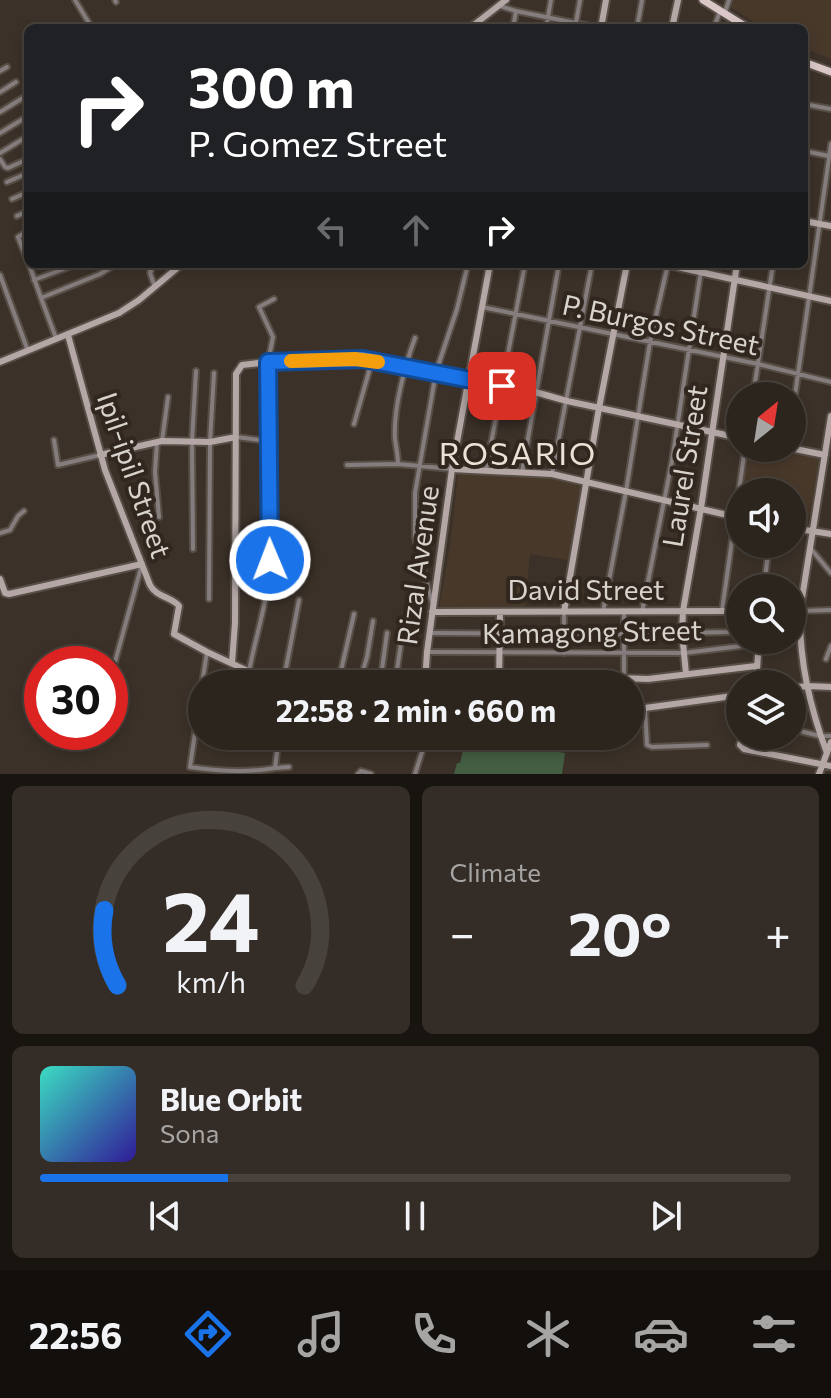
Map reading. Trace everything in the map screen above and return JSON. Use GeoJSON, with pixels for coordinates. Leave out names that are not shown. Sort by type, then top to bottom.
{"type":"FeatureCollection","features":[{"type":"Feature","properties":{"kind":"main road"},"geometry":{"type":"LineString","coordinates":[[703,0],[741,24]]}},
{"type":"Feature","properties":{"kind":"main road"},"geometry":{"type":"LineString","coordinates":[[808,63],[831,72]]}},
{"type":"Feature","properties":{"kind":"street"},"geometry":{"type":"LineString","coordinates":[[75,0],[90,24]]}},
{"type":"Feature","properties":{"kind":"street"},"geometry":{"type":"LineString","coordinates":[[475,24],[506,0]]}},
{"type":"Feature","properties":{"kind":"street"},"geometry":{"type":"LineString","coordinates":[[547,24],[551,0]]}},
{"type":"Feature","properties":{"kind":"street"},"geometry":{"type":"LineString","coordinates":[[576,24],[580,0]]}},
{"type":"Feature","properties":{"kind":"street"},"geometry":{"type":"LineString","coordinates":[[602,24],[606,0]]}},
{"type":"Feature","properties":{"kind":"street"},"geometry":{"type":"LineString","coordinates":[[638,24],[642,0]]}},
{"type":"Feature","properties":{"kind":"street"},"geometry":{"type":"LineString","coordinates":[[673,24],[678,0]]}},
{"type":"Feature","properties":{"kind":"street"},"geometry":{"type":"LineString","coordinates":[[716,24],[729,0]]}},
{"type":"Feature","properties":{"kind":"street"},"geometry":{"type":"LineString","coordinates":[[498,5],[569,24]]}},
{"type":"Feature","properties":{"kind":"street"},"geometry":{"type":"LineString","coordinates":[[514,24],[516,11]]}},
{"type":"Feature","properties":{"kind":"street"},"geometry":{"type":"LineString","coordinates":[[482,24],[483,18]]}},
{"type":"Feature","properties":{"kind":"street"},"geometry":{"type":"LineString","coordinates":[[0,71],[7,67]]}},
{"type":"Feature","properties":{"kind":"street"},"geometry":{"type":"LineString","coordinates":[[0,92],[16,82]]}},
{"type":"Feature","properties":{"kind":"street"},"geometry":{"type":"LineString","coordinates":[[0,112],[24,97]]}},
{"type":"Feature","properties":{"kind":"street"},"geometry":{"type":"LineString","coordinates":[[808,105],[831,109]]}},
{"type":"Feature","properties":{"kind":"street"},"geometry":{"type":"LineString","coordinates":[[0,133],[24,118]]}},
{"type":"Feature","properties":{"kind":"street"},"geometry":{"type":"LineString","coordinates":[[0,153],[24,138]]}},
{"type":"Feature","properties":{"kind":"street"},"geometry":{"type":"LineString","coordinates":[[797,382],[831,144]]}},
{"type":"Feature","properties":{"kind":"street"},"geometry":{"type":"LineString","coordinates":[[808,152],[830,156]]}},
{"type":"Feature","properties":{"kind":"street"},"geometry":{"type":"LineString","coordinates":[[0,159],[8,168],[24,161]]}},
{"type":"Feature","properties":{"kind":"street"},"geometry":{"type":"LineString","coordinates":[[7,182],[24,175]]}},
{"type":"Feature","properties":{"kind":"street"},"geometry":{"type":"LineString","coordinates":[[12,199],[24,194]]}},
{"type":"Feature","properties":{"kind":"street"},"geometry":{"type":"LineString","coordinates":[[17,216],[24,213]]}},
{"type":"Feature","properties":{"kind":"street"},"geometry":{"type":"LineString","coordinates":[[808,222],[831,226]]}},
{"type":"Feature","properties":{"kind":"street"},"geometry":{"type":"LineString","coordinates":[[31,268],[57,340]]}},
{"type":"Feature","properties":{"kind":"street"},"geometry":{"type":"LineString","coordinates":[[34,280],[66,268]]}},
{"type":"Feature","properties":{"kind":"street"},"geometry":{"type":"LineString","coordinates":[[41,298],[108,268]]}},
{"type":"Feature","properties":{"kind":"street"},"geometry":{"type":"LineString","coordinates":[[149,268],[155,287]]}},
{"type":"Feature","properties":{"kind":"street"},"geometry":{"type":"LineString","coordinates":[[0,362],[119,313],[177,268]]}},
{"type":"Feature","properties":{"kind":"street"},"geometry":{"type":"LineString","coordinates":[[433,609],[414,528],[415,493],[436,372],[467,268]]}},
{"type":"Feature","properties":{"kind":"street","name":"Rizal Avenue"},"geometry":{"type":"LineString","coordinates":[[426,670],[452,469],[489,268]]}},
{"type":"Feature","properties":{"kind":"street"},"geometry":{"type":"LineString","coordinates":[[486,470],[524,268]]}},
{"type":"Feature","properties":{"kind":"street"},"geometry":{"type":"LineString","coordinates":[[522,472],[558,268]]}},
{"type":"Feature","properties":{"kind":"street"},"geometry":{"type":"LineString","coordinates":[[552,474],[591,268]]}},
{"type":"Feature","properties":{"kind":"street"},"geometry":{"type":"LineString","coordinates":[[564,653],[564,612],[626,268]]}},
{"type":"Feature","properties":{"kind":"street"},"geometry":{"type":"LineString","coordinates":[[603,612],[650,342],[666,268]]}},
{"type":"Feature","properties":{"kind":"street"},"geometry":{"type":"LineString","coordinates":[[642,612],[678,424],[701,268],[734,279],[831,301]]}},
{"type":"Feature","properties":{"kind":"street","name":"Laurel Street"},"geometry":{"type":"LineString","coordinates":[[686,674],[683,611],[736,268]]}},
{"type":"Feature","properties":{"kind":"street"},"geometry":{"type":"LineString","coordinates":[[755,382],[772,268]]}},
{"type":"Feature","properties":{"kind":"street"},"geometry":{"type":"LineString","coordinates":[[0,275],[28,351]]}},
{"type":"Feature","properties":{"kind":"street"},"geometry":{"type":"LineString","coordinates":[[249,670],[270,575],[268,362],[273,339],[259,307],[274,299]]}},
{"type":"Feature","properties":{"kind":"street","name":"P. Burgos Street"},"geometry":{"type":"LineString","coordinates":[[482,307],[831,382]]}},
{"type":"Feature","properties":{"kind":"street","name":"Ipil-ipil Street"},"geometry":{"type":"LineString","coordinates":[[68,335],[100,455],[152,590],[178,604],[174,634],[247,670]]}},
{"type":"Feature","properties":{"kind":"street"},"geometry":{"type":"LineString","coordinates":[[398,464],[395,437],[404,367],[415,338]]}},
{"type":"Feature","properties":{"kind":"street"},"geometry":{"type":"LineString","coordinates":[[354,424],[372,361]]}},
{"type":"Feature","properties":{"kind":"street"},"geometry":{"type":"LineString","coordinates":[[232,663],[235,623],[236,374],[239,367],[246,363],[372,361],[535,392],[726,435]]}},
{"type":"Feature","properties":{"kind":"street"},"geometry":{"type":"LineString","coordinates":[[193,549],[192,441],[196,371]]}},
{"type":"Feature","properties":{"kind":"street"},"geometry":{"type":"LineString","coordinates":[[209,599],[210,442],[214,373]]}},
{"type":"Feature","properties":{"kind":"street"},"geometry":{"type":"LineString","coordinates":[[159,517],[155,472],[168,397]]}},
{"type":"Feature","properties":{"kind":"street"},"geometry":{"type":"LineString","coordinates":[[806,577],[831,416]]}},
{"type":"Feature","properties":{"kind":"street"},"geometry":{"type":"LineString","coordinates":[[54,440],[58,465],[160,441],[210,442],[236,437],[268,441]]}},
{"type":"Feature","properties":{"kind":"street"},"geometry":{"type":"LineString","coordinates":[[806,451],[825,455]]}},
{"type":"Feature","properties":{"kind":"street"},"geometry":{"type":"LineString","coordinates":[[347,465],[398,464],[552,474],[726,514]]}},
{"type":"Feature","properties":{"kind":"street"},"geometry":{"type":"LineString","coordinates":[[0,533],[10,530],[24,511]]}},
{"type":"Feature","properties":{"kind":"street"},"geometry":{"type":"LineString","coordinates":[[806,531],[831,534]]}},
{"type":"Feature","properties":{"kind":"street"},"geometry":{"type":"LineString","coordinates":[[811,549],[831,573]]}},
{"type":"Feature","properties":{"kind":"street"},"geometry":{"type":"LineString","coordinates":[[722,611],[730,558]]}},
{"type":"Feature","properties":{"kind":"street"},"geometry":{"type":"LineString","coordinates":[[0,579],[5,593],[9,594],[142,564],[119,646]]}},
{"type":"Feature","properties":{"kind":"street"},"geometry":{"type":"LineString","coordinates":[[286,670],[299,600]]}},
{"type":"Feature","properties":{"kind":"street","name":"David Street"},"geometry":{"type":"LineString","coordinates":[[433,609],[500,612],[726,611]]}},
{"type":"Feature","properties":{"kind":"street"},"geometry":{"type":"LineString","coordinates":[[806,611],[831,610]]}},
{"type":"Feature","properties":{"kind":"street"},"geometry":{"type":"LineString","coordinates":[[500,612],[500,670]]}},
{"type":"Feature","properties":{"kind":"street"},"geometry":{"type":"LineString","coordinates":[[624,612],[624,670]]}},
{"type":"Feature","properties":{"kind":"street"},"geometry":{"type":"LineString","coordinates":[[340,670],[354,614]]}},
{"type":"Feature","properties":{"kind":"street"},"geometry":{"type":"LineString","coordinates":[[363,670],[373,621]]}},
{"type":"Feature","properties":{"kind":"street"},"geometry":{"type":"LineString","coordinates":[[429,633],[726,632]]}},
{"type":"Feature","properties":{"kind":"street"},"geometry":{"type":"LineString","coordinates":[[382,670],[387,633]]}},
{"type":"Feature","properties":{"kind":"street"},"geometry":{"type":"LineString","coordinates":[[397,670],[402,636]]}},
{"type":"Feature","properties":{"kind":"street"},"geometry":{"type":"LineString","coordinates":[[826,659],[831,646]]}},
{"type":"Feature","properties":{"kind":"street","name":"Kamagong Street"},"geometry":{"type":"LineString","coordinates":[[427,652],[684,653],[726,647]]}},
{"type":"Feature","properties":{"kind":"street"},"geometry":{"type":"LineString","coordinates":[[204,670],[207,652]]}},
{"type":"Feature","properties":{"kind":"street"},"geometry":{"type":"LineString","coordinates":[[756,670],[757,654]]}},
{"type":"Feature","properties":{"kind":"street"},"geometry":{"type":"LineString","coordinates":[[802,654],[807,686],[827,753]]}},
{"type":"Feature","properties":{"kind":"street"},"geometry":{"type":"LineString","coordinates":[[644,679],[756,666]]}},
{"type":"Feature","properties":{"kind":"street"},"geometry":{"type":"LineString","coordinates":[[807,686],[831,687]]}},
{"type":"Feature","properties":{"kind":"street"},"geometry":{"type":"LineString","coordinates":[[707,745],[647,745],[645,708],[726,697]]}},
{"type":"Feature","properties":{"kind":"street"},"geometry":{"type":"LineString","coordinates":[[806,732],[831,739],[827,765],[819,774]]}},
{"type":"Feature","properties":{"kind":"street"},"geometry":{"type":"LineString","coordinates":[[192,750],[189,766],[223,772],[246,773],[259,769],[264,772],[289,767]]}},
{"type":"Feature","properties":{"kind":"street"},"geometry":{"type":"LineString","coordinates":[[275,768],[277,750]]}},
{"type":"Feature","properties":{"kind":"street"},"geometry":{"type":"LineString","coordinates":[[415,774],[422,750]]}},
{"type":"Feature","properties":{"kind":"street"},"geometry":{"type":"LineString","coordinates":[[749,750],[827,765]]}},
{"type":"Feature","properties":{"kind":"street"},"geometry":{"type":"LineString","coordinates":[[358,774],[361,771],[371,774]]}},
{"type":"Feature","properties":{"kind":"shaded area"},"geometry":{"type":"Polygon","coordinates":[[[733,0],[831,0],[831,59],[808,50],[808,24],[757,24],[731,8],[733,0]]]}},
{"type":"Feature","properties":{"kind":"shaded area"},"geometry":{"type":"Polygon","coordinates":[[[806,454],[820,456],[807,528],[806,478],[744,478],[746,462],[806,462],[806,454]]]}},
{"type":"Feature","properties":{"kind":"shaded area"},"geometry":{"type":"Polygon","coordinates":[[[458,473],[540,476],[585,485],[572,561],[530,554],[525,607],[439,609],[458,473]]]}},
{"type":"Feature","properties":{"kind":"green space"},"geometry":{"type":"Polygon","coordinates":[[[463,750],[545,750],[565,753],[562,774],[454,774],[457,763],[460,763],[463,750]]]}},
{"type":"Feature","properties":{"kind":"slow traffic"},"geometry":{"type":"LineString","coordinates":[[291,361],[355,359],[378,362]]}},
{"type":"Feature","properties":{"kind":"district","name":"ROSARIO"},"geometry":{"type":"Point","coordinates":[518,452]}},
{"type":"Feature","properties":{"kind":"route"},"geometry":{"type":"LineString","coordinates":[[270,560],[268,362],[363,359],[502,386]]}}]}
